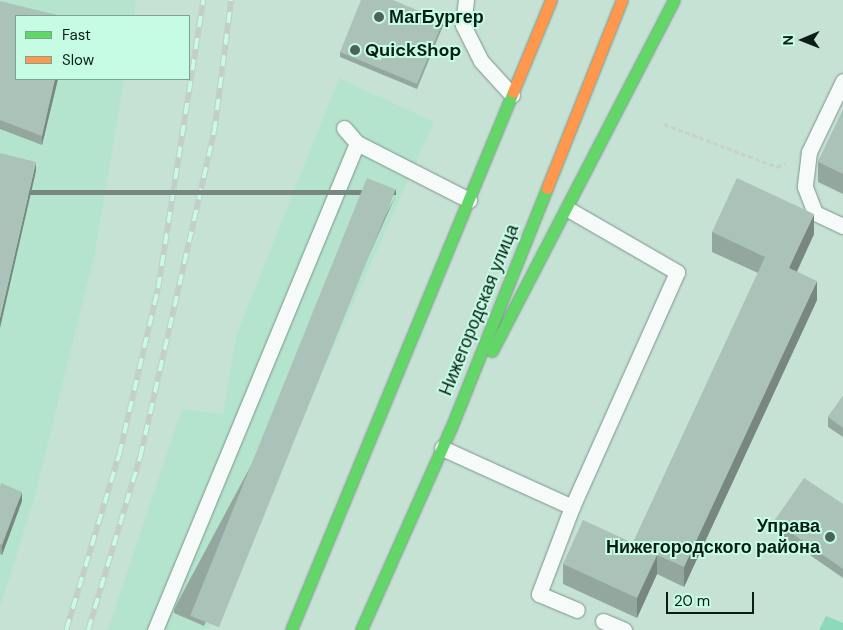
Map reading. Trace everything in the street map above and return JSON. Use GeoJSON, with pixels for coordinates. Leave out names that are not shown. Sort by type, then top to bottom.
{"type":"FeatureCollection","features":[{"type":"Feature","properties":{"kind":"main road"},"geometry":{"type":"LineString","coordinates":[[291,630],[551,0]]}},
{"type":"Feature","properties":{"kind":"main road","name":"Нижегородская улица"},"geometry":{"type":"LineString","coordinates":[[361,630],[451,428],[622,0]]}},
{"type":"Feature","properties":{"kind":"main road"},"geometry":{"type":"LineString","coordinates":[[451,428],[568,209],[674,0]]}},
{"type":"Feature","properties":{"kind":"main road"},"geometry":{"type":"LineString","coordinates":[[278,630],[322,556]]}},
{"type":"Feature","properties":{"kind":"lane"},"geometry":{"type":"LineString","coordinates":[[466,0],[464,25],[481,61],[512,94]]}},
{"type":"Feature","properties":{"kind":"lane"},"geometry":{"type":"LineString","coordinates":[[843,81],[839,97],[809,152],[805,187],[815,213],[843,226]]}},
{"type":"Feature","properties":{"kind":"lane"},"geometry":{"type":"LineString","coordinates":[[344,128],[357,143],[469,200]]}},
{"type":"Feature","properties":{"kind":"lane"},"geometry":{"type":"LineString","coordinates":[[155,630],[357,143]]}},
{"type":"Feature","properties":{"kind":"lane"},"geometry":{"type":"LineString","coordinates":[[568,209],[678,272],[572,507],[539,594],[577,610]]}},
{"type":"Feature","properties":{"kind":"lane"},"geometry":{"type":"LineString","coordinates":[[442,448],[572,507]]}},
{"type":"Feature","properties":{"kind":"lane"},"geometry":{"type":"LineString","coordinates":[[603,621],[624,630]]}},
{"type":"Feature","properties":{"kind":"path"},"geometry":{"type":"LineString","coordinates":[[664,124],[777,167],[809,152]]}},
{"type":"Feature","properties":{"kind":"shaded area"},"geometry":{"type":"Polygon","coordinates":[[[0,0],[136,0],[134,15],[15,15],[15,80],[124,80],[94,257],[33,503],[0,607],[0,0]]]}},
{"type":"Feature","properties":{"kind":"shaded area"},"geometry":{"type":"Polygon","coordinates":[[[339,78],[434,122],[208,630],[108,630],[182,409],[223,414],[237,333],[339,78]]]}},
{"type":"Feature","properties":{"kind":"shaded area"},"geometry":{"type":"Polygon","coordinates":[[[826,616],[843,623],[843,630],[819,630],[826,616]]]}},
{"type":"Feature","properties":{"kind":"building"},"geometry":{"type":"Polygon","coordinates":[[[361,0],[393,0],[443,21],[417,84],[340,52],[361,0]]]}},
{"type":"Feature","properties":{"kind":"building"},"geometry":{"type":"Polygon","coordinates":[[[0,1],[57,15],[15,15],[15,80],[55,80],[42,136],[0,120],[0,1]]]}},
{"type":"Feature","properties":{"kind":"building"},"geometry":{"type":"Polygon","coordinates":[[[843,110],[843,174],[818,162],[843,110]]]}},
{"type":"Feature","properties":{"kind":"building"},"geometry":{"type":"Polygon","coordinates":[[[0,153],[36,162],[0,318],[0,153]]]}},
{"type":"Feature","properties":{"kind":"building"},"geometry":{"type":"Polygon","coordinates":[[[367,178],[396,190],[219,627],[190,616],[367,178]]]}},
{"type":"Feature","properties":{"kind":"building"},"geometry":{"type":"Polygon","coordinates":[[[737,178],[814,214],[789,268],[817,281],[684,567],[657,555],[637,598],[563,564],[583,520],[633,543],[765,257],[712,232],[737,178]]]}},
{"type":"Feature","properties":{"kind":"building"},"geometry":{"type":"Polygon","coordinates":[[[843,396],[843,428],[828,417],[843,396]]]}},
{"type":"Feature","properties":{"kind":"building"},"geometry":{"type":"Polygon","coordinates":[[[804,478],[843,504],[843,569],[774,521],[804,478]]]}},
{"type":"Feature","properties":{"kind":"building"},"geometry":{"type":"Polygon","coordinates":[[[1,483],[22,492],[2,545],[0,544],[1,483]]]}},
{"type":"Feature","properties":{"kind":"railway"},"geometry":{"type":"LineString","coordinates":[[66,630],[119,455],[158,288],[203,0]]}},
{"type":"Feature","properties":{"kind":"railway"},"geometry":{"type":"LineString","coordinates":[[88,630],[140,457],[214,132],[231,0]]}},
{"type":"Feature","properties":{"kind":"traffic: fast"},"geometry":{"type":"LineString","coordinates":[[492,351],[674,0]]}},
{"type":"Feature","properties":{"kind":"traffic: fast"},"geometry":{"type":"LineString","coordinates":[[291,630],[513,92]]}},
{"type":"Feature","properties":{"kind":"traffic: fast"},"geometry":{"type":"LineString","coordinates":[[361,630],[451,428],[547,188]]}},
{"type":"Feature","properties":{"kind":"traffic: slow"},"geometry":{"type":"LineString","coordinates":[[513,92],[551,0]]}},
{"type":"Feature","properties":{"kind":"traffic: slow"},"geometry":{"type":"LineString","coordinates":[[547,188],[622,0]]}},
{"type":"Feature","properties":{"kind":"place","name":"МагБургер"},"geometry":{"type":"Point","coordinates":[379,17]}},
{"type":"Feature","properties":{"kind":"place","name":"QuickShop"},"geometry":{"type":"Point","coordinates":[355,50]}},
{"type":"Feature","properties":{"kind":"place","name":"Управа Нижегородского района"},"geometry":{"type":"Point","coordinates":[830,537]}}]}
